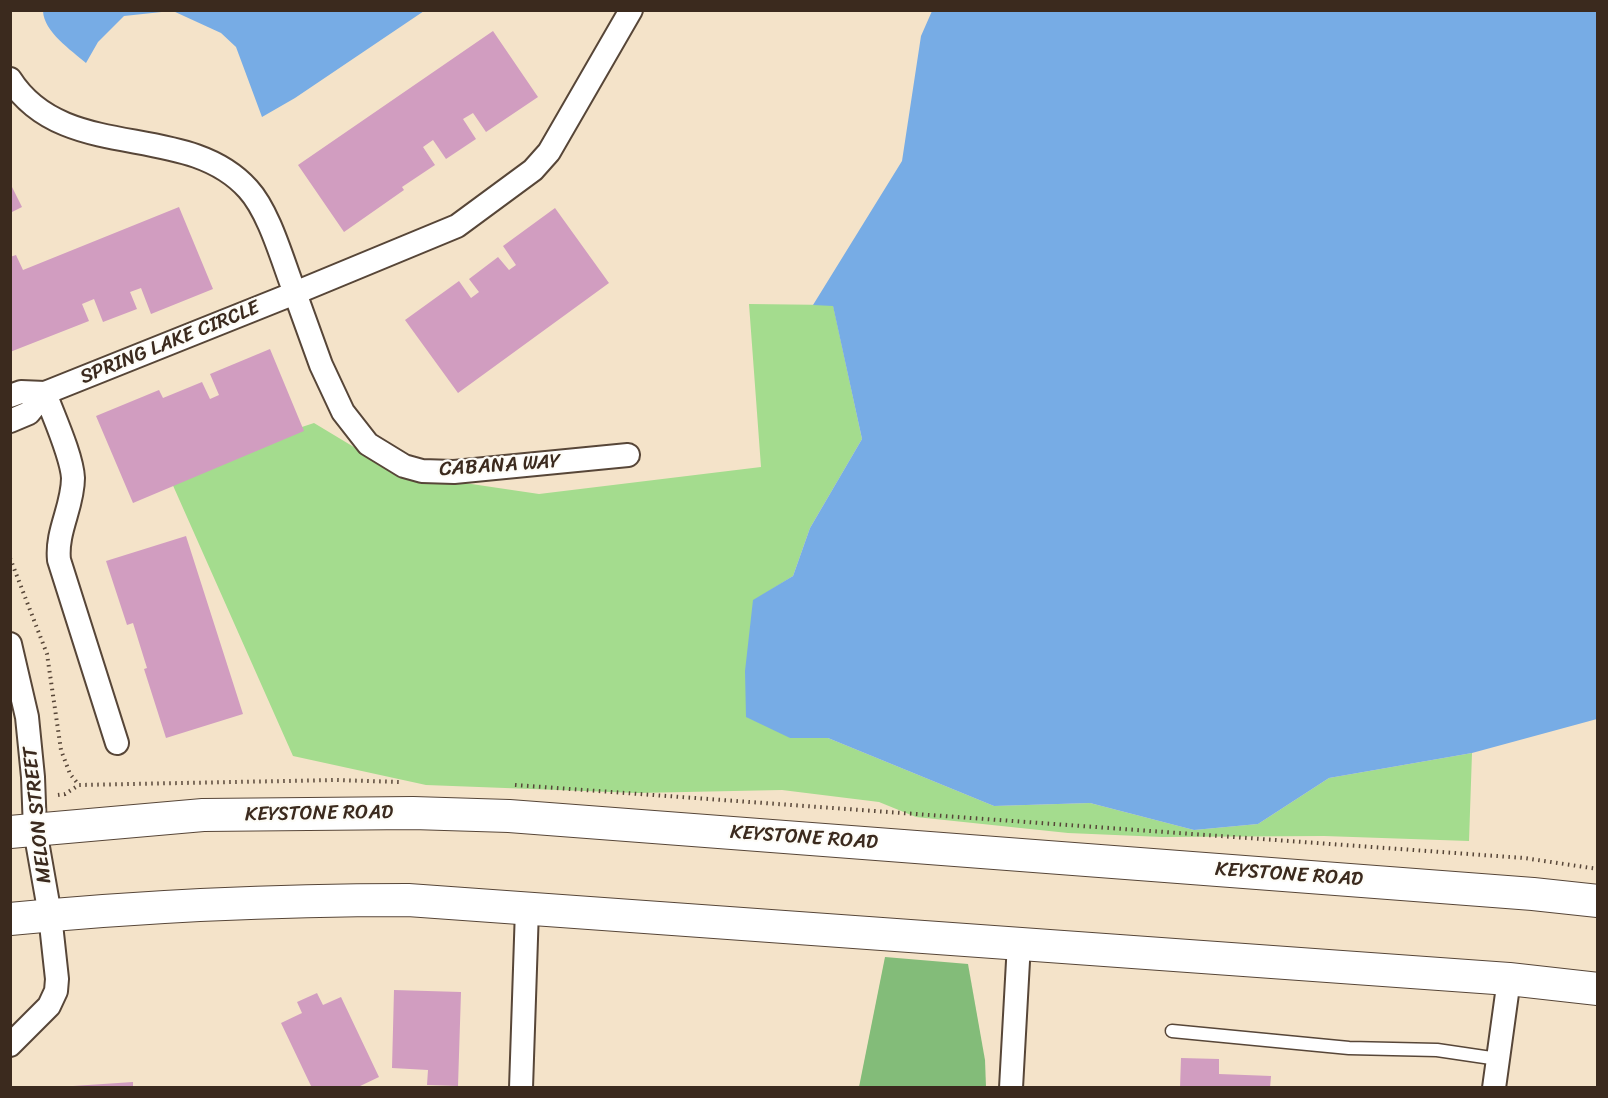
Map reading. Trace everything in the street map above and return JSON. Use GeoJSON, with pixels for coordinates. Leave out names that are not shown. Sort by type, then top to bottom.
{"type":"FeatureCollection","features":[{"type":"Feature","properties":{"kind":"main road","name":"KEYSTONE ROAD"},"geometry":{"type":"LineString","coordinates":[[23,831],[203,815],[412,813],[509,816],[1533,894],[1598,901]]}},
{"type":"Feature","properties":{"kind":"main road"},"geometry":{"type":"LineString","coordinates":[[10,919],[142,907],[300,900],[408,900],[1509,979],[1598,990]]}},
{"type":"Feature","properties":{"kind":"street","name":"SPRING LAKE CIRCLE"},"geometry":{"type":"LineString","coordinates":[[10,396],[21,392],[45,393],[449,230],[532,170],[549,152],[632,10]]}},
{"type":"Feature","properties":{"kind":"street"},"geometry":{"type":"LineString","coordinates":[[10,80],[35,107],[71,126],[126,142],[200,155],[230,173],[256,199],[295,293]]}},
{"type":"Feature","properties":{"kind":"street","name":"CABANA WAY"},"geometry":{"type":"LineString","coordinates":[[295,293],[321,365],[343,412],[368,444],[404,466],[422,471],[454,472],[628,456]]}},
{"type":"Feature","properties":{"kind":"street","name":"SPRING LAKE CIRCLE"},"geometry":{"type":"LineString","coordinates":[[10,421],[29,413],[45,393]]}},
{"type":"Feature","properties":{"kind":"street"},"geometry":{"type":"LineString","coordinates":[[45,393],[73,475],[70,501],[57,543],[59,560],[117,743]]}},
{"type":"Feature","properties":{"kind":"street","name":"MELON STREET"},"geometry":{"type":"LineString","coordinates":[[10,644],[22,689],[31,749],[23,831],[50,915],[57,979],[56,991],[50,1006],[10,1045]]}},
{"type":"Feature","properties":{"kind":"street"},"geometry":{"type":"LineString","coordinates":[[521,1088],[527,909]]}},
{"type":"Feature","properties":{"kind":"street"},"geometry":{"type":"LineString","coordinates":[[1011,1088],[1019,944]]}},
{"type":"Feature","properties":{"kind":"street"},"geometry":{"type":"LineString","coordinates":[[1494,1088],[1509,979]]}},
{"type":"Feature","properties":{"kind":"lane"},"geometry":{"type":"LineString","coordinates":[[1172,1031],[1349,1048],[1437,1050],[1498,1059]]}},
{"type":"Feature","properties":{"kind":"path"},"geometry":{"type":"LineString","coordinates":[[10,558],[47,654],[64,757]]}},
{"type":"Feature","properties":{"kind":"green space"},"geometry":{"type":"Polygon","coordinates":[[[749,304],[833,305],[862,439],[810,528],[793,576],[753,601],[790,738],[828,738],[994,806],[1090,803],[1194,830],[1258,824],[1329,778],[1472,753],[1469,841],[1324,836],[1162,837],[1068,833],[916,817],[879,802],[782,790],[637,793],[426,785],[293,756],[171,481],[223,453],[314,423],[397,473],[539,494],[761,467],[749,304]]]}},
{"type":"Feature","properties":{"kind":"green space"},"geometry":{"type":"Polygon","coordinates":[[[885,957],[968,964],[985,1060],[986,1087],[859,1087],[885,957]]]}},
{"type":"Feature","properties":{"kind":"water"},"geometry":{"type":"Polygon","coordinates":[[[43,10],[171,11],[124,16],[98,42],[86,63],[53,33],[43,10]]]}},
{"type":"Feature","properties":{"kind":"water"},"geometry":{"type":"Polygon","coordinates":[[[173,11],[424,11],[295,98],[262,117],[236,47],[221,33],[173,11]]]}},
{"type":"Feature","properties":{"kind":"water"},"geometry":{"type":"Polygon","coordinates":[[[932,11],[1597,11],[1597,719],[1472,753],[1329,778],[1258,824],[1194,830],[1090,803],[994,806],[828,738],[790,738],[746,717],[745,671],[753,600],[793,576],[810,528],[862,439],[833,306],[813,305],[902,161],[921,36],[932,11]]]}},
{"type":"Feature","properties":{"kind":"building"},"geometry":{"type":"Polygon","coordinates":[[[493,31],[538,97],[486,132],[473,113],[463,119],[476,139],[446,159],[433,140],[423,147],[435,165],[402,187],[404,190],[344,232],[298,165],[493,31]]]}},
{"type":"Feature","properties":{"kind":"building"},"geometry":{"type":"Polygon","coordinates":[[[10,183],[22,207],[10,213],[10,183]]]}},
{"type":"Feature","properties":{"kind":"building"},"geometry":{"type":"Polygon","coordinates":[[[179,207],[213,289],[151,314],[141,288],[130,292],[137,309],[103,322],[94,299],[82,304],[89,321],[10,352],[10,257],[16,255],[23,270],[179,207]]]}},
{"type":"Feature","properties":{"kind":"building"},"geometry":{"type":"Polygon","coordinates":[[[555,208],[609,283],[458,393],[405,320],[459,281],[471,298],[479,292],[469,279],[498,257],[509,270],[516,265],[503,246],[555,208]]]}},
{"type":"Feature","properties":{"kind":"building"},"geometry":{"type":"Polygon","coordinates":[[[270,349],[304,431],[133,503],[96,416],[159,390],[163,398],[202,382],[210,399],[219,395],[210,374],[270,349]]]}},
{"type":"Feature","properties":{"kind":"building"},"geometry":{"type":"Polygon","coordinates":[[[186,536],[243,714],[166,738],[144,669],[147,668],[133,623],[127,625],[106,561],[186,536]]]}},
{"type":"Feature","properties":{"kind":"building"},"geometry":{"type":"Polygon","coordinates":[[[394,990],[461,992],[458,1086],[427,1085],[428,1070],[392,1068],[394,990]]]}},
{"type":"Feature","properties":{"kind":"building"},"geometry":{"type":"Polygon","coordinates":[[[317,993],[323,1005],[341,997],[379,1077],[356,1088],[312,1088],[281,1023],[302,1013],[297,1002],[317,993]]]}},
{"type":"Feature","properties":{"kind":"building"},"geometry":{"type":"Polygon","coordinates":[[[1181,1058],[1219,1059],[1219,1074],[1271,1076],[1270,1088],[1180,1088],[1181,1058]]]}},
{"type":"Feature","properties":{"kind":"building"},"geometry":{"type":"Polygon","coordinates":[[[133,1082],[133,1088],[73,1088],[73,1086],[133,1082]]]}}]}
